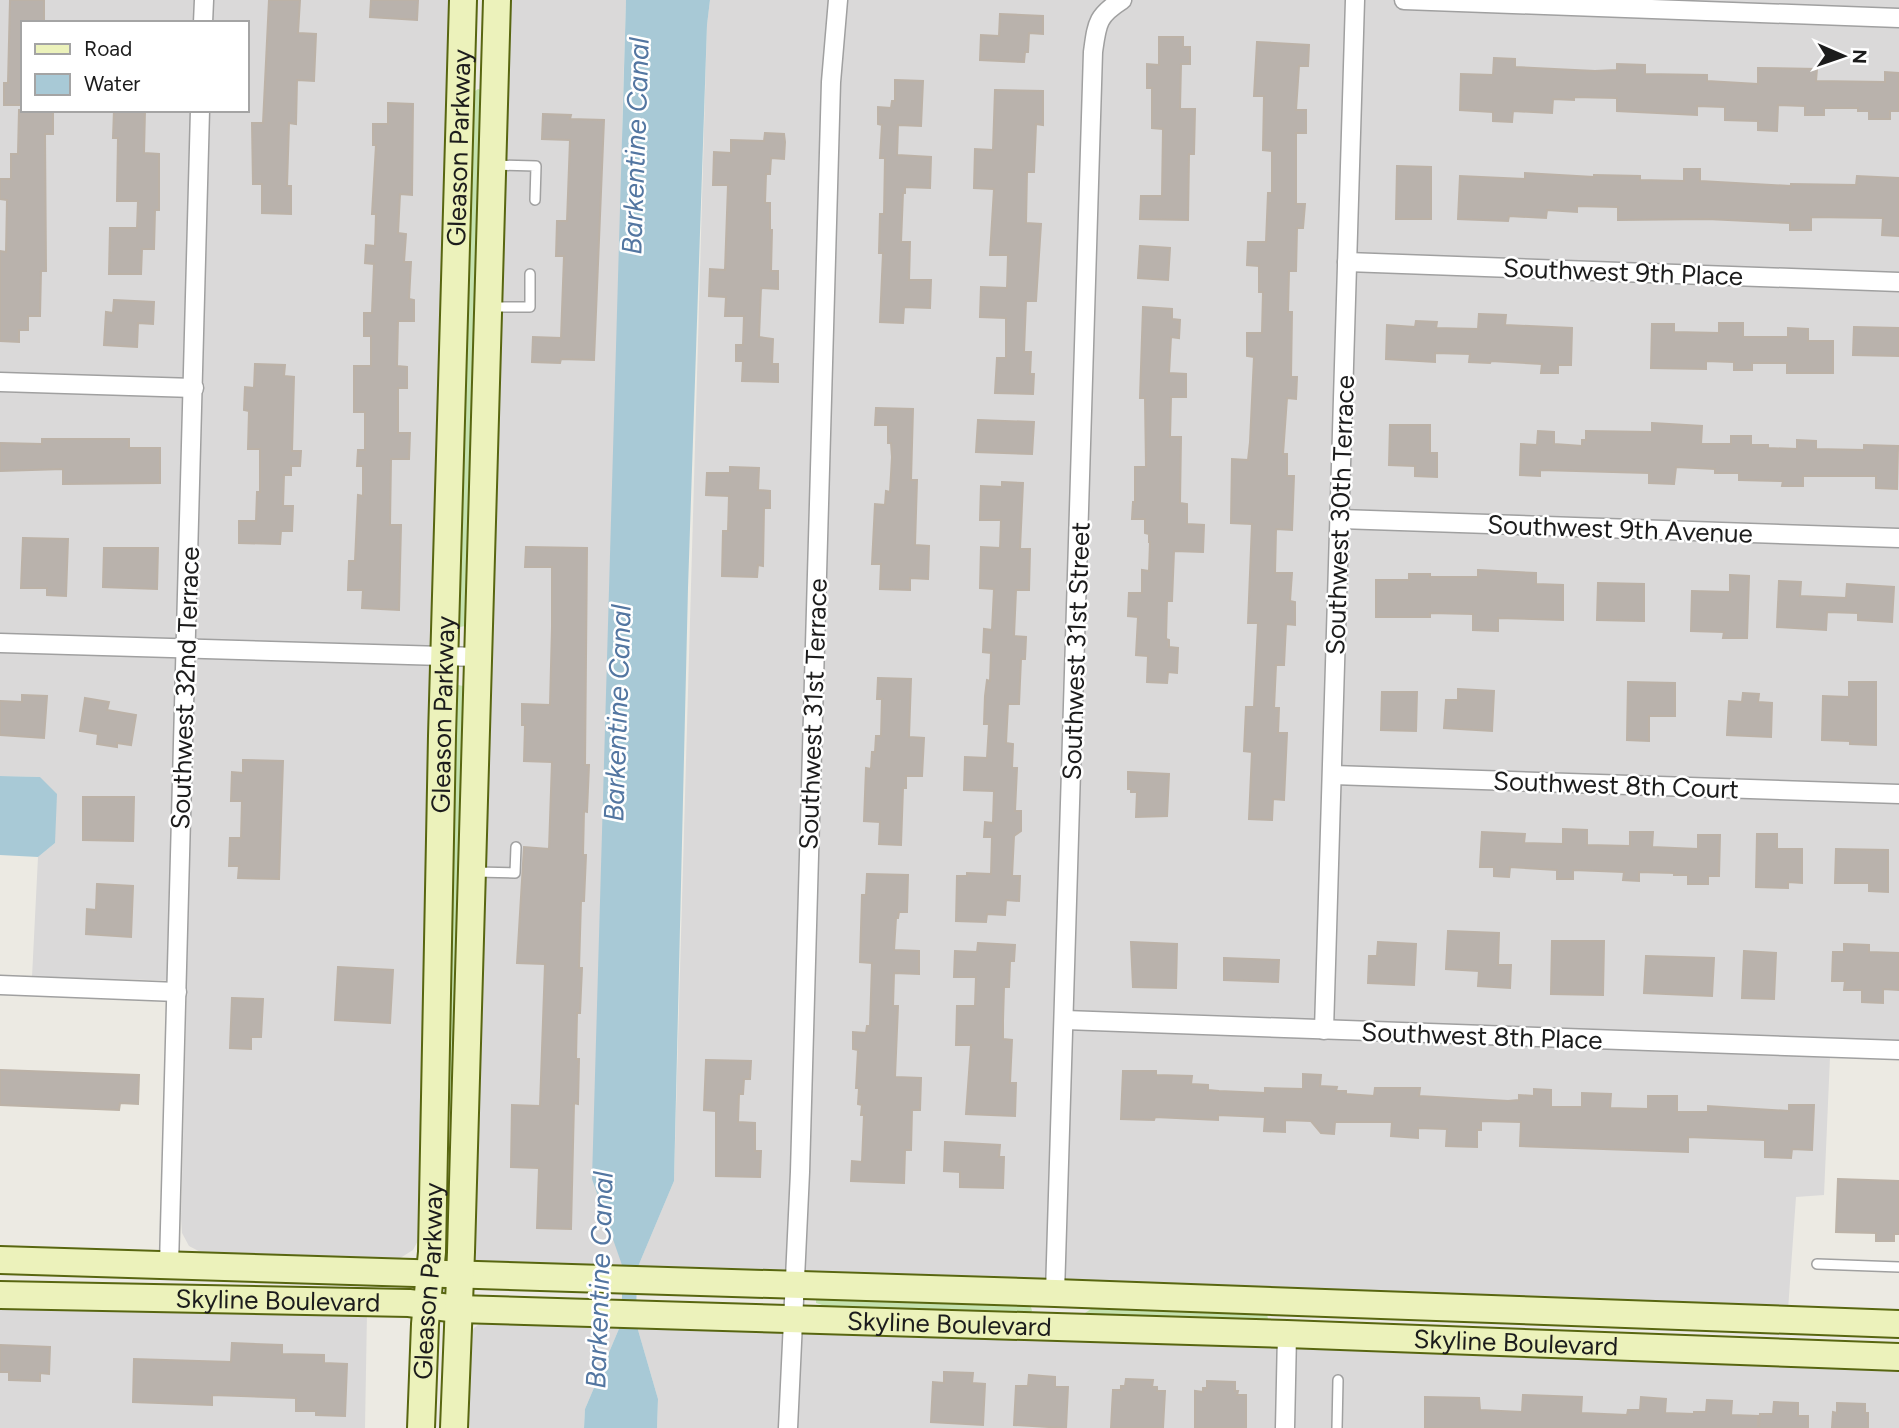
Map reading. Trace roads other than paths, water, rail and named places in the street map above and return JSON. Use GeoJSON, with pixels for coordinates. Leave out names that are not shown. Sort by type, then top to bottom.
{"type":"FeatureCollection","features":[{"type":"Feature","properties":{"kind":"street"},"geometry":{"type":"LineString","coordinates":[[203,21],[204,0]]}},
{"type":"Feature","properties":{"kind":"street","name":"Gleason Parkway"},"geometry":{"type":"LineString","coordinates":[[454,1428],[492,165],[478,47],[463,0]]}},
{"type":"Feature","properties":{"kind":"street","name":"Gleason Parkway"},"geometry":{"type":"LineString","coordinates":[[421,1428],[429,1274],[445,656],[478,47],[497,0]]}},
{"type":"Feature","properties":{"kind":"street","name":"Southwest 31st Terrace"},"geometry":{"type":"LineString","coordinates":[[788,1428],[796,1285],[831,82],[838,0]]}},
{"type":"Feature","properties":{"kind":"street","name":"Southwest 31st Street"},"geometry":{"type":"LineString","coordinates":[[1055,1293],[1093,52],[1096,30],[1104,11],[1122,0]]}},
{"type":"Feature","properties":{"kind":"street","name":"Southwest 30th Terrace"},"geometry":{"type":"LineString","coordinates":[[1324,1030],[1355,0]]}},
{"type":"Feature","properties":{"kind":"street"},"geometry":{"type":"LineString","coordinates":[[1404,0],[1688,5],[1899,18]]}},
{"type":"Feature","properties":{"kind":"street","name":"Southwest 32nd Terrace"},"geometry":{"type":"LineString","coordinates":[[170,1265],[200,112]]}},
{"type":"Feature","properties":{"kind":"street","name":"Southwest 9th Place"},"geometry":{"type":"LineString","coordinates":[[1347,262],[1899,282]]}},
{"type":"Feature","properties":{"kind":"street"},"geometry":{"type":"LineString","coordinates":[[0,382],[194,388]]}},
{"type":"Feature","properties":{"kind":"street","name":"Southwest 9th Avenue"},"geometry":{"type":"LineString","coordinates":[[1340,519],[1899,538]]}},
{"type":"Feature","properties":{"kind":"street"},"geometry":{"type":"LineString","coordinates":[[0,643],[477,657]]}},
{"type":"Feature","properties":{"kind":"street","name":"Southwest 8th Court"},"geometry":{"type":"LineString","coordinates":[[1333,775],[1899,794]]}},
{"type":"Feature","properties":{"kind":"street"},"geometry":{"type":"LineString","coordinates":[[0,985],[177,992]]}},
{"type":"Feature","properties":{"kind":"street","name":"Southwest 8th Place"},"geometry":{"type":"LineString","coordinates":[[1065,1020],[1899,1051]]}},
{"type":"Feature","properties":{"kind":"street","name":"Skyline Boulevard"},"geometry":{"type":"LineString","coordinates":[[0,1260],[1055,1293],[1899,1324]]}},
{"type":"Feature","properties":{"kind":"street"},"geometry":{"type":"LineString","coordinates":[[1055,1293],[1055,1327]]}},
{"type":"Feature","properties":{"kind":"street","name":"Skyline Boulevard"},"geometry":{"type":"LineString","coordinates":[[0,1295],[426,1305],[458,1309],[656,1316],[1287,1334],[1899,1357]]}},
{"type":"Feature","properties":{"kind":"street"},"geometry":{"type":"LineString","coordinates":[[1285,1428],[1288,1301]]}},
{"type":"Feature","properties":{"kind":"lane"},"geometry":{"type":"LineString","coordinates":[[492,165],[536,166],[535,200]]}},
{"type":"Feature","properties":{"kind":"lane"},"geometry":{"type":"LineString","coordinates":[[488,307],[530,307],[530,274]]}},
{"type":"Feature","properties":{"kind":"lane"},"geometry":{"type":"LineString","coordinates":[[471,872],[515,873],[516,847]]}},
{"type":"Feature","properties":{"kind":"lane"},"geometry":{"type":"LineString","coordinates":[[1816,1264],[1899,1267]]}},
{"type":"Feature","properties":{"kind":"lane"},"geometry":{"type":"LineString","coordinates":[[1337,1428],[1338,1380]]}},
{"type":"Feature","properties":{"kind":"water","name":"Barkentine Canal"},"geometry":{"type":"Polygon","coordinates":[[[626,0],[710,0],[688,588],[674,1181],[637,1269],[636,1323],[658,1399],[657,1428],[584,1428],[585,1409],[621,1324],[623,1268],[592,1179],[626,0]]]}},
{"type":"Feature","properties":{"kind":"water"},"geometry":{"type":"Polygon","coordinates":[[[0,776],[40,777],[57,794],[55,843],[38,857],[0,855],[0,776]]]}}]}
